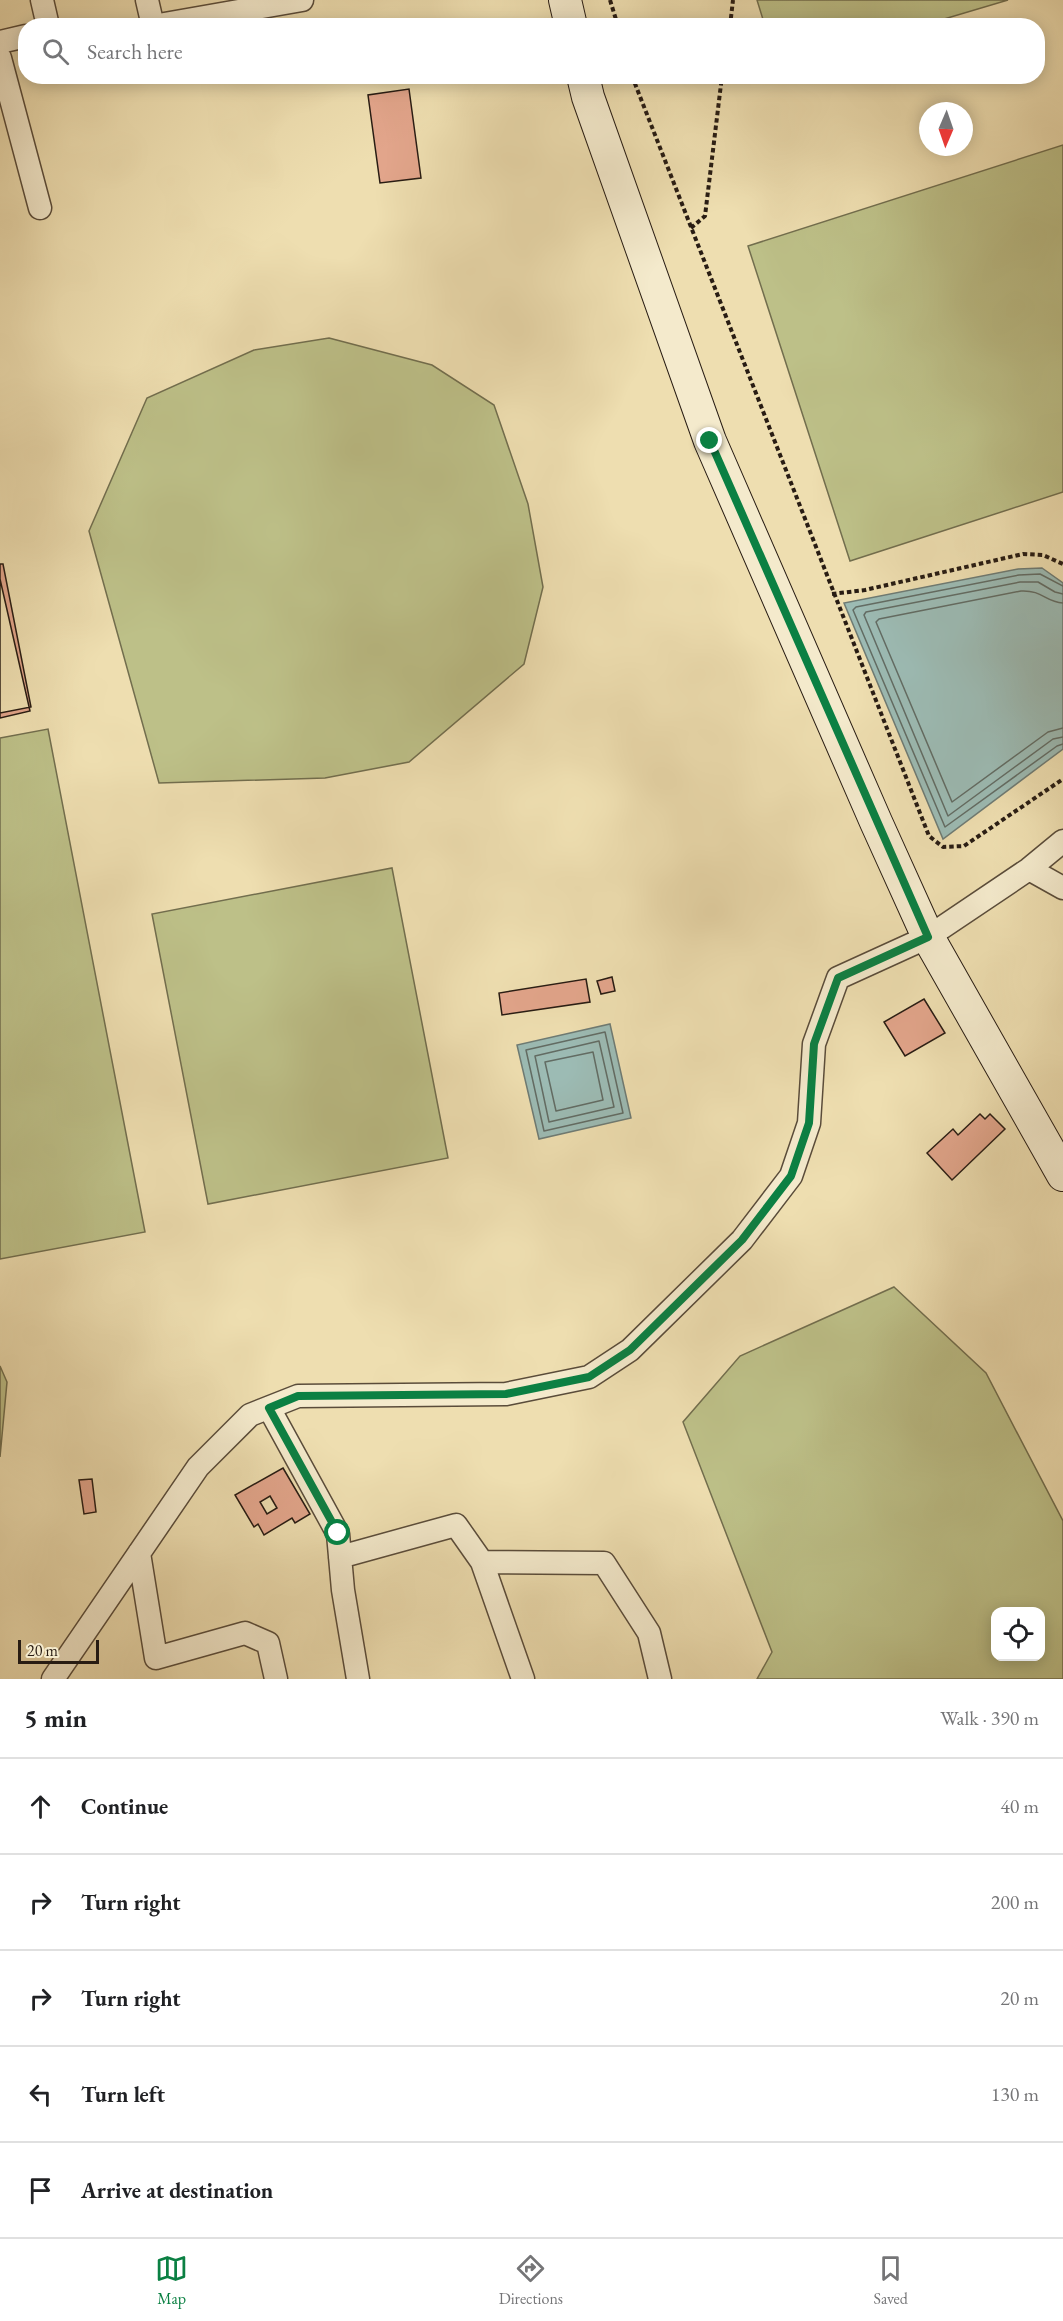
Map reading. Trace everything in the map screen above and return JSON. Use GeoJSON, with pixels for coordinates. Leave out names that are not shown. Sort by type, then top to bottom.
{"type":"FeatureCollection","features":[{"type":"Feature","properties":{"kind":"street"},"geometry":{"type":"LineString","coordinates":[[42,0],[46,18]]}},
{"type":"Feature","properties":{"kind":"street"},"geometry":{"type":"LineString","coordinates":[[147,0],[151,18]]}},
{"type":"Feature","properties":{"kind":"street"},"geometry":{"type":"LineString","coordinates":[[199,18],[302,0]]}},
{"type":"Feature","properties":{"kind":"street"},"geometry":{"type":"LineString","coordinates":[[565,0],[569,18]]}},
{"type":"Feature","properties":{"kind":"street"},"geometry":{"type":"LineString","coordinates":[[0,42],[18,38]]}},
{"type":"Feature","properties":{"kind":"street"},"geometry":{"type":"LineString","coordinates":[[0,58],[40,208]]}},
{"type":"Feature","properties":{"kind":"street"},"geometry":{"type":"LineString","coordinates":[[585,84],[710,441],[928,937],[1063,1175]]}},
{"type":"Feature","properties":{"kind":"street"},"geometry":{"type":"LineString","coordinates":[[53,1679],[198,1467],[250,1415],[298,1396],[506,1394],[589,1377],[630,1350],[742,1240],[791,1176],[809,1123],[814,1044],[838,978],[928,937],[1029,868],[1063,841]]}},
{"type":"Feature","properties":{"kind":"street"},"geometry":{"type":"LineString","coordinates":[[1029,868],[1063,888]]}},
{"type":"Feature","properties":{"kind":"street"},"geometry":{"type":"LineString","coordinates":[[269,1408],[338,1533],[358,1679]]}},
{"type":"Feature","properties":{"kind":"street"},"geometry":{"type":"LineString","coordinates":[[340,1557],[456,1525],[482,1562],[523,1679]]}},
{"type":"Feature","properties":{"kind":"street"},"geometry":{"type":"LineString","coordinates":[[140,1553],[156,1668],[245,1633],[268,1643],[276,1679]]}},
{"type":"Feature","properties":{"kind":"street"},"geometry":{"type":"LineString","coordinates":[[482,1562],[604,1563],[649,1633],[660,1679]]}},
{"type":"Feature","properties":{"kind":"path"},"geometry":{"type":"LineString","coordinates":[[610,0],[616,18]]}},
{"type":"Feature","properties":{"kind":"path"},"geometry":{"type":"LineString","coordinates":[[731,18],[733,0]]}},
{"type":"Feature","properties":{"kind":"path"},"geometry":{"type":"LineString","coordinates":[[635,84],[832,594],[929,836],[943,847],[964,846],[1063,779]]}},
{"type":"Feature","properties":{"kind":"path"},"geometry":{"type":"LineString","coordinates":[[691,228],[705,216],[721,84]]}},
{"type":"Feature","properties":{"kind":"path"},"geometry":{"type":"LineString","coordinates":[[832,594],[865,590],[1023,554],[1043,555],[1063,564]]}},
{"type":"Feature","properties":{"kind":"green space"},"geometry":{"type":"Polygon","coordinates":[[[757,0],[1008,0],[948,18],[763,18],[757,0]]]}},
{"type":"Feature","properties":{"kind":"green space"},"geometry":{"type":"Polygon","coordinates":[[[1063,145],[1063,492],[850,561],[748,246],[1063,145]]]}},
{"type":"Feature","properties":{"kind":"green space"},"geometry":{"type":"Polygon","coordinates":[[[329,338],[432,365],[494,405],[528,504],[543,587],[524,664],[409,762],[325,778],[159,783],[89,531],[147,398],[254,350],[329,338]]]}},
{"type":"Feature","properties":{"kind":"green space"},"geometry":{"type":"Polygon","coordinates":[[[48,729],[145,1232],[0,1259],[0,738],[48,729]]]}},
{"type":"Feature","properties":{"kind":"green space"},"geometry":{"type":"Polygon","coordinates":[[[392,868],[448,1158],[208,1204],[152,914],[392,868]]]}},
{"type":"Feature","properties":{"kind":"green space"},"geometry":{"type":"Polygon","coordinates":[[[894,1287],[986,1373],[1063,1521],[1063,1679],[757,1679],[772,1652],[683,1422],[740,1356],[894,1287]]]}},
{"type":"Feature","properties":{"kind":"green space"},"geometry":{"type":"Polygon","coordinates":[[[0,1366],[7,1382],[0,1457],[0,1366]]]}},
{"type":"Feature","properties":{"kind":"water"},"geometry":{"type":"Polygon","coordinates":[[[1042,568],[1063,583],[1063,749],[943,839],[844,603],[1018,569],[1042,568]]]}},
{"type":"Feature","properties":{"kind":"water"},"geometry":{"type":"Polygon","coordinates":[[[610,1024],[631,1118],[539,1139],[517,1045],[610,1024]]]}},
{"type":"Feature","properties":{"kind":"building"},"geometry":{"type":"Polygon","coordinates":[[[409,89],[421,178],[380,183],[368,95],[409,89]]]}},
{"type":"Feature","properties":{"kind":"building"},"geometry":{"type":"Polygon","coordinates":[[[0,564],[3,564],[31,707],[0,713],[0,564]]]}},
{"type":"Feature","properties":{"kind":"building"},"geometry":{"type":"Polygon","coordinates":[[[0,579],[30,711],[0,718],[0,579]]]}},
{"type":"Feature","properties":{"kind":"building"},"geometry":{"type":"Polygon","coordinates":[[[612,977],[615,991],[601,994],[597,981],[612,977]]]}},
{"type":"Feature","properties":{"kind":"building"},"geometry":{"type":"Polygon","coordinates":[[[586,979],[590,1002],[502,1015],[499,993],[586,979]]]}},
{"type":"Feature","properties":{"kind":"building"},"geometry":{"type":"Polygon","coordinates":[[[924,999],[945,1033],[905,1056],[884,1022],[924,999]]]}},
{"type":"Feature","properties":{"kind":"building"},"geometry":{"type":"Polygon","coordinates":[[[980,1114],[985,1119],[990,1114],[1005,1129],[952,1180],[927,1153],[953,1129],[958,1135],[980,1114]]]}},
{"type":"Feature","properties":{"kind":"building"},"geometry":{"type":"Polygon","coordinates":[[[283,1468],[310,1514],[295,1523],[292,1518],[264,1535],[258,1524],[254,1527],[235,1495],[283,1468]],[[270,1496],[260,1502],[267,1514],[277,1508],[270,1496]]]}},
{"type":"Feature","properties":{"kind":"building"},"geometry":{"type":"Polygon","coordinates":[[[92,1479],[96,1512],[84,1514],[79,1480],[92,1479]]]}},
{"type":"Feature","properties":{"kind":"route"},"geometry":{"type":"LineString","coordinates":[[338,1533],[269,1408],[298,1396],[506,1394],[589,1377],[630,1350],[742,1240],[791,1176],[809,1123],[814,1044],[838,978],[928,937],[710,441]]}}]}
